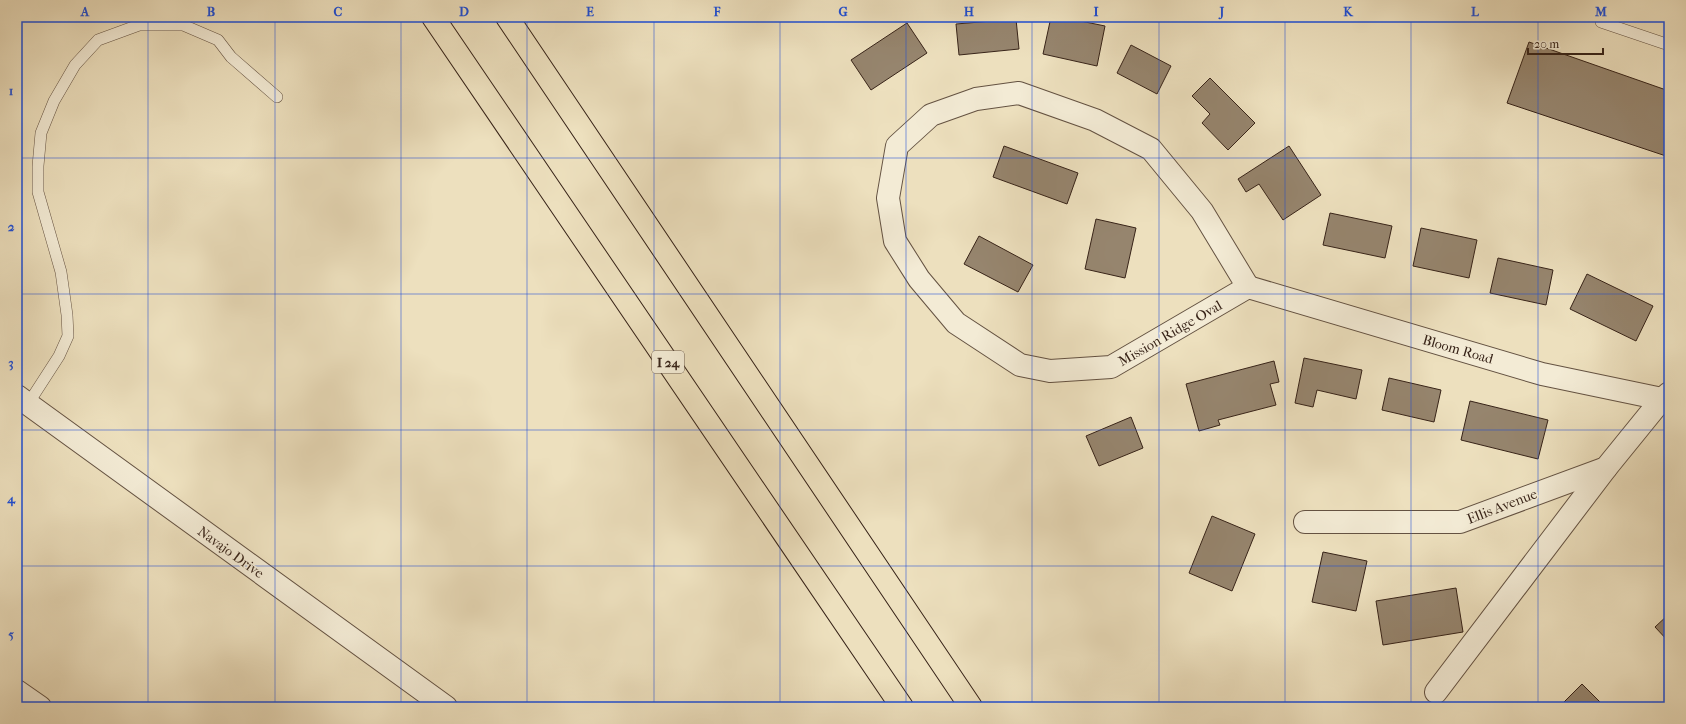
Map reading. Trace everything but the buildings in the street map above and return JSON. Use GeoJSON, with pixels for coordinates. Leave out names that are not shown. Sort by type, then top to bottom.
{"type":"FeatureCollection","features":[{"type":"Feature","properties":{"kind":"highway","name":"I 24"},"geometry":{"type":"LineString","coordinates":[[433,17],[902,707]]}},
{"type":"Feature","properties":{"kind":"highway"},"geometry":{"type":"LineString","coordinates":[[507,17],[971,707]]}},
{"type":"Feature","properties":{"kind":"street","name":"Mission Ridge Oval"},"geometry":{"type":"LineString","coordinates":[[1019,93],[1095,120],[1150,149],[1202,211],[1248,287],[1111,368],[1050,371],[1020,364],[956,323],[919,278],[895,241],[888,198],[897,146],[931,115],[976,99],[1019,93]]}},
{"type":"Feature","properties":{"kind":"street","name":"Bloom Road"},"geometry":{"type":"LineString","coordinates":[[1248,287],[1542,374],[1665,396]]}},
{"type":"Feature","properties":{"kind":"street"},"geometry":{"type":"LineString","coordinates":[[1436,692],[1606,468],[1665,396]]}},
{"type":"Feature","properties":{"kind":"street","name":"Navajo Drive"},"geometry":{"type":"LineString","coordinates":[[22,400],[446,707]]}},
{"type":"Feature","properties":{"kind":"street","name":"Ellis Avenue"},"geometry":{"type":"LineString","coordinates":[[1305,522],[1460,522],[1606,468]]}},
{"type":"Feature","properties":{"kind":"street"},"geometry":{"type":"LineString","coordinates":[[17,691],[40,707]]}},
{"type":"Feature","properties":{"kind":"lane"},"geometry":{"type":"LineString","coordinates":[[1601,22],[1669,45]]}},
{"type":"Feature","properties":{"kind":"lane"},"geometry":{"type":"LineString","coordinates":[[22,400],[58,356],[68,336],[67,315],[61,272],[38,192],[38,166],[41,133],[54,101],[75,65],[98,40],[138,25],[183,25],[218,40],[231,57],[277,97]]}}]}
